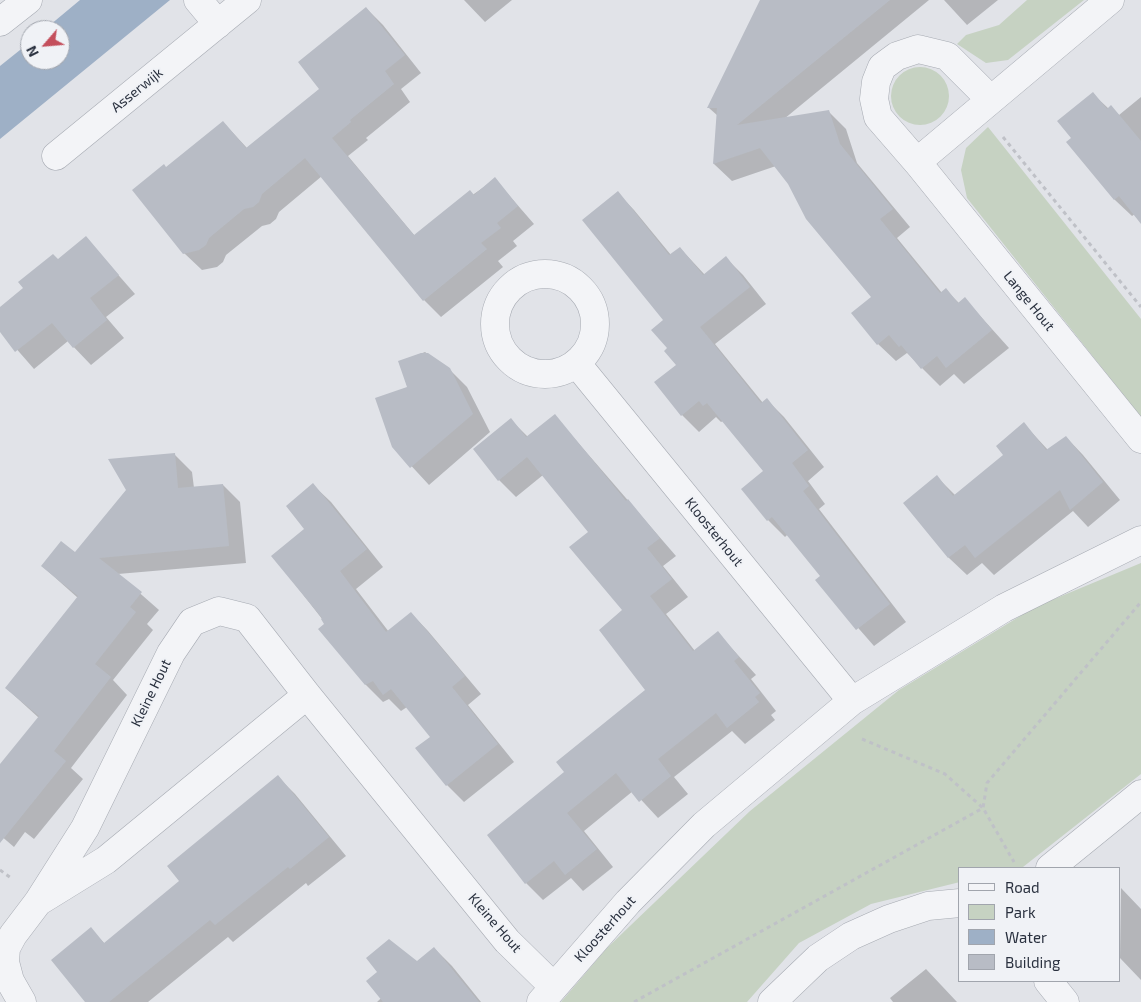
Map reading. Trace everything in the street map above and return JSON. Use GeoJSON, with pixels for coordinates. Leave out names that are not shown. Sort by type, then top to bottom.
{"type":"FeatureCollection","features":[{"type":"Feature","properties":{"kind":"street"},"geometry":{"type":"LineString","coordinates":[[0,22],[28,0]]}},
{"type":"Feature","properties":{"kind":"street"},"geometry":{"type":"LineString","coordinates":[[198,0],[218,24]]}},
{"type":"Feature","properties":{"kind":"street","name":"Asserwijk"},"geometry":{"type":"LineString","coordinates":[[56,156],[247,0]]}},
{"type":"Feature","properties":{"kind":"street"},"geometry":{"type":"LineString","coordinates":[[917,162],[984,103],[1110,0]]}},
{"type":"Feature","properties":{"kind":"street","name":"Lange Hout"},"geometry":{"type":"LineString","coordinates":[[984,103],[947,56],[918,49],[897,56],[882,67],[876,82],[874,99],[878,117],[917,162],[1141,440]]}},
{"type":"Feature","properties":{"kind":"street","name":"Kloosterhout"},"geometry":{"type":"LineString","coordinates":[[577,364],[852,701]]}},
{"type":"Feature","properties":{"kind":"street","name":"Kloosterhout"},"geometry":{"type":"LineString","coordinates":[[547,994],[628,902],[704,825],[852,701],[1004,608],[1141,540]]}},
{"type":"Feature","properties":{"kind":"street","name":"Kleine Hout"},"geometry":{"type":"LineString","coordinates":[[22,1002],[10,981],[5,962],[6,948],[85,828],[170,653],[192,622],[219,611],[247,618],[507,941],[547,994]]}},
{"type":"Feature","properties":{"kind":"street","name":"Kleine Hout"},"geometry":{"type":"LineString","coordinates":[[38,902],[106,860],[307,694]]}},
{"type":"Feature","properties":{"kind":"street"},"geometry":{"type":"LineString","coordinates":[[1051,867],[1141,794]]}},
{"type":"Feature","properties":{"kind":"street"},"geometry":{"type":"LineString","coordinates":[[772,1002],[818,958],[851,936],[889,919],[928,906],[958,903]]}},
{"type":"Feature","properties":{"kind":"street"},"geometry":{"type":"LineString","coordinates":[[1049,982],[1065,1002]]}},
{"type":"Feature","properties":{"kind":"path"},"geometry":{"type":"LineString","coordinates":[[984,103],[1141,307]]}},
{"type":"Feature","properties":{"kind":"path"},"geometry":{"type":"LineString","coordinates":[[983,808],[987,783],[1141,602]]}},
{"type":"Feature","properties":{"kind":"path"},"geometry":{"type":"LineString","coordinates":[[824,724],[945,774],[983,808],[1017,867]]}},
{"type":"Feature","properties":{"kind":"path"},"geometry":{"type":"LineString","coordinates":[[634,1002],[983,808]]}},
{"type":"Feature","properties":{"kind":"green space"},"geometry":{"type":"Polygon","coordinates":[[[1027,0],[1084,0],[1008,60],[986,63],[957,44],[966,35],[999,25],[1027,0]]]}},
{"type":"Feature","properties":{"kind":"green space"},"geometry":{"type":"Polygon","coordinates":[[[914,67],[926,67],[936,71],[945,80],[949,102],[941,117],[926,125],[914,125],[904,121],[895,112],[891,102],[891,90],[895,80],[904,71],[914,67]]]}},
{"type":"Feature","properties":{"kind":"green space"},"geometry":{"type":"Polygon","coordinates":[[[988,127],[1141,319],[1141,417],[967,198],[961,170],[966,148],[988,127]]]}},
{"type":"Feature","properties":{"kind":"green space"},"geometry":{"type":"Polygon","coordinates":[[[1141,563],[1141,774],[1023,867],[958,867],[958,882],[871,904],[799,943],[747,1002],[561,1002],[607,948],[750,811],[899,690],[1035,607],[1141,563]]]}},
{"type":"Feature","properties":{"kind":"water"},"geometry":{"type":"Polygon","coordinates":[[[80,0],[170,0],[0,139],[0,66],[20,50],[20,70],[70,70],[70,20],[56,20],[80,0]]]}},
{"type":"Feature","properties":{"kind":"building"},"geometry":{"type":"Polygon","coordinates":[[[760,0],[890,0],[737,125],[829,110],[840,144],[893,209],[880,219],[940,293],[946,288],[958,303],[965,297],[992,330],[946,368],[937,356],[921,369],[901,345],[899,347],[889,335],[877,345],[851,313],[871,297],[806,219],[788,184],[760,148],[713,164],[717,108],[707,108],[760,0]]]}},
{"type":"Feature","properties":{"kind":"building"},"geometry":{"type":"Polygon","coordinates":[[[366,7],[405,55],[385,71],[394,84],[350,120],[351,122],[332,138],[414,235],[470,190],[474,195],[495,177],[518,206],[497,223],[501,228],[481,243],[487,249],[423,301],[305,158],[262,194],[259,202],[253,207],[244,209],[209,238],[206,245],[199,250],[183,254],[132,190],[164,164],[166,167],[223,121],[246,148],[319,89],[298,62],[366,7]]]}},
{"type":"Feature","properties":{"kind":"building"},"geometry":{"type":"Polygon","coordinates":[[[1093,92],[1107,109],[1111,105],[1141,141],[1141,224],[1119,196],[1114,200],[1066,142],[1071,138],[1057,121],[1093,92]]]}},
{"type":"Feature","properties":{"kind":"building"},"geometry":{"type":"Polygon","coordinates":[[[618,191],[669,255],[680,247],[703,275],[726,256],[750,287],[700,327],[761,403],[767,398],[808,450],[792,463],[809,486],[803,491],[890,604],[856,630],[815,580],[820,576],[772,517],[767,521],[741,489],[763,471],[707,403],[703,406],[699,401],[681,416],[654,382],[676,365],[664,351],[667,348],[651,330],[663,320],[582,220],[618,191]]]}},
{"type":"Feature","properties":{"kind":"building"},"geometry":{"type":"Polygon","coordinates":[[[86,236],[119,275],[90,298],[107,320],[73,348],[52,323],[15,352],[0,332],[0,307],[23,288],[18,282],[53,254],[58,259],[86,236]]]}},
{"type":"Feature","properties":{"kind":"building"},"geometry":{"type":"Polygon","coordinates":[[[421,353],[428,353],[450,368],[473,414],[410,468],[392,447],[375,398],[407,387],[398,361],[421,353]]]}},
{"type":"Feature","properties":{"kind":"building"},"geometry":{"type":"Polygon","coordinates":[[[555,414],[626,501],[628,499],[660,538],[647,548],[672,579],[650,596],[693,651],[718,631],[739,657],[734,661],[760,693],[755,697],[759,702],[727,728],[716,713],[658,759],[671,776],[639,802],[616,773],[567,813],[597,849],[565,875],[554,861],[525,884],[487,835],[564,772],[556,762],[645,690],[599,630],[622,610],[569,547],[588,532],[527,457],[498,481],[473,449],[511,418],[526,437],[555,414]]]}},
{"type":"Feature","properties":{"kind":"building"},"geometry":{"type":"Polygon","coordinates":[[[1024,422],[1046,450],[1066,436],[1103,482],[1070,510],[1060,490],[975,558],[965,545],[948,558],[903,503],[937,475],[953,496],[1003,455],[996,446],[1024,422]]]}},
{"type":"Feature","properties":{"kind":"building"},"geometry":{"type":"Polygon","coordinates":[[[175,453],[178,488],[223,484],[229,546],[99,558],[142,592],[130,607],[136,612],[95,664],[111,677],[54,751],[66,761],[0,843],[0,764],[39,716],[5,688],[78,596],[41,566],[61,541],[75,552],[126,490],[108,459],[175,453]]]}},
{"type":"Feature","properties":{"kind":"building"},"geometry":{"type":"Polygon","coordinates":[[[313,483],[367,549],[340,571],[386,632],[411,612],[465,676],[452,687],[498,744],[446,786],[415,748],[430,737],[391,689],[383,695],[373,681],[365,685],[318,629],[324,624],[322,618],[271,556],[304,529],[286,506],[313,483]]]}},
{"type":"Feature","properties":{"kind":"building"},"geometry":{"type":"Polygon","coordinates":[[[278,775],[329,837],[215,925],[210,920],[109,1002],[85,1002],[51,960],[91,927],[104,943],[179,881],[167,866],[278,775]]]}},
{"type":"Feature","properties":{"kind":"building"},"geometry":{"type":"Polygon","coordinates":[[[389,939],[417,961],[434,947],[479,1002],[383,1002],[366,981],[377,972],[366,958],[389,939]]]}}]}
